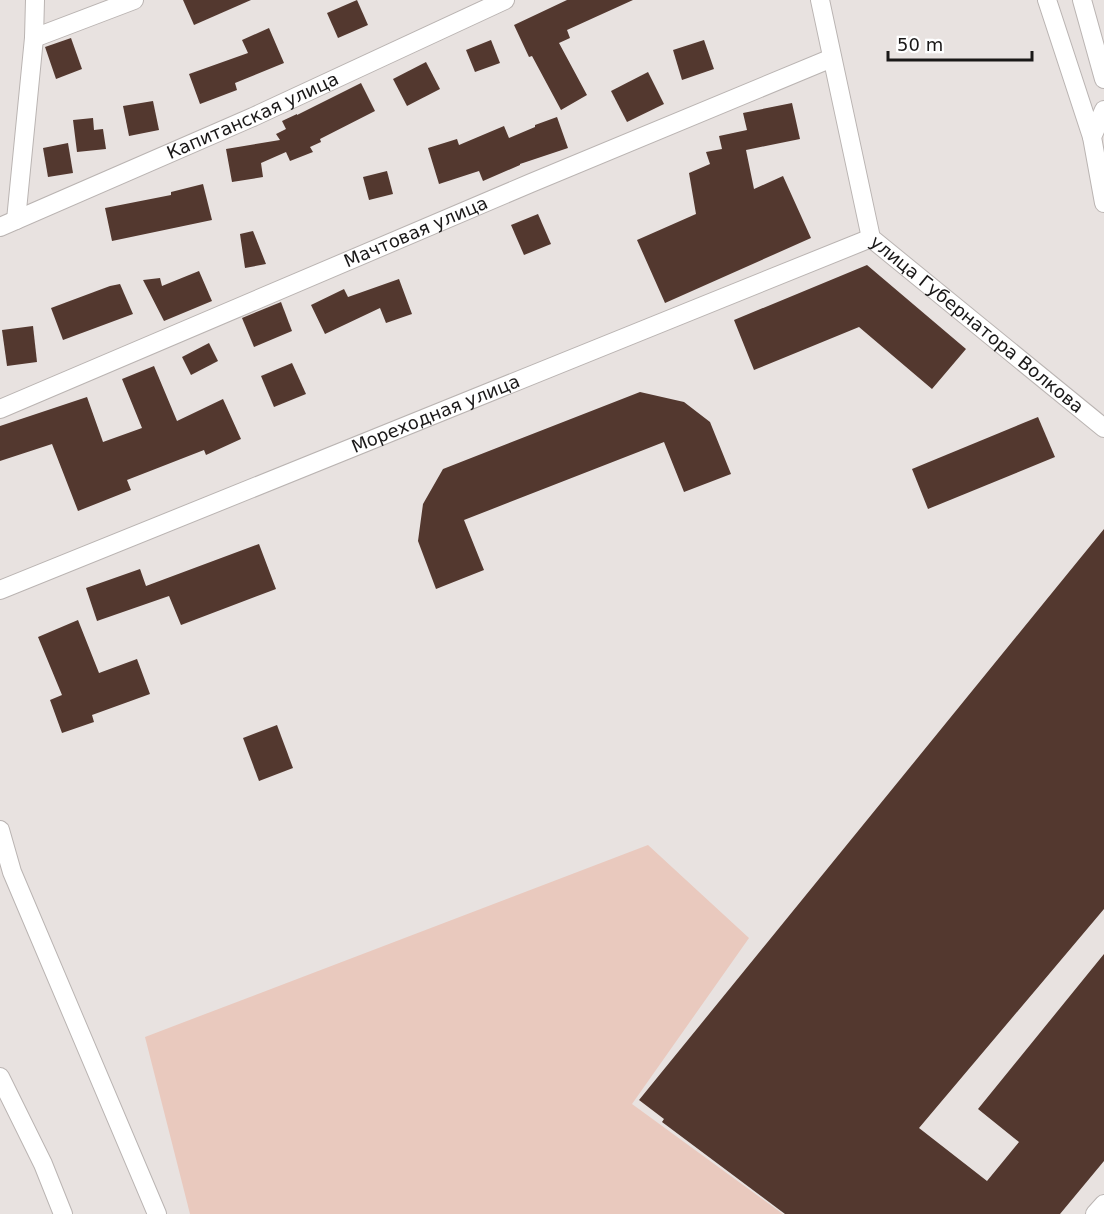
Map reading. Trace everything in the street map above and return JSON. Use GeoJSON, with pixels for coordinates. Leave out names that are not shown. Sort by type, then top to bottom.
{"type":"FeatureCollection","features":[{"type":"Feature","properties":{"kind":"street"},"geometry":{"type":"LineString","coordinates":[[8,223],[34,38],[35,0]]}},
{"type":"Feature","properties":{"kind":"street"},"geometry":{"type":"LineString","coordinates":[[34,38],[134,0]]}},
{"type":"Feature","properties":{"kind":"street","name":"Капитанская улица"},"geometry":{"type":"LineString","coordinates":[[8,223],[253,117],[505,0]]}},
{"type":"Feature","properties":{"kind":"street","name":"улица Губернатора Волкова"},"geometry":{"type":"LineString","coordinates":[[820,0],[871,238],[1104,428]]}},
{"type":"Feature","properties":{"kind":"street"},"geometry":{"type":"LineString","coordinates":[[1047,0],[1092,137],[1104,203]]}},
{"type":"Feature","properties":{"kind":"street"},"geometry":{"type":"LineString","coordinates":[[1082,0],[1104,79]]}},
{"type":"Feature","properties":{"kind":"street","name":"Мачтовая улица"},"geometry":{"type":"LineString","coordinates":[[0,409],[531,183],[832,58]]}},
{"type":"Feature","properties":{"kind":"street"},"geometry":{"type":"LineString","coordinates":[[1092,137],[1104,110]]}},
{"type":"Feature","properties":{"kind":"street","name":"Мореходная улица"},"geometry":{"type":"LineString","coordinates":[[0,590],[871,238]]}},
{"type":"Feature","properties":{"kind":"street"},"geometry":{"type":"LineString","coordinates":[[0,830],[12,872],[157,1214]]}},
{"type":"Feature","properties":{"kind":"street"},"geometry":{"type":"LineString","coordinates":[[0,1077],[43,1164],[63,1214]]}},
{"type":"Feature","properties":{"kind":"street"},"geometry":{"type":"LineString","coordinates":[[1095,1214],[1104,1204]]}},
{"type":"Feature","properties":{"kind":"shaded area"},"geometry":{"type":"Polygon","coordinates":[[[648,845],[749,938],[632,1104],[783,1214],[190,1214],[145,1037],[648,845]]]}},
{"type":"Feature","properties":{"kind":"building"},"geometry":{"type":"Polygon","coordinates":[[[183,0],[251,0],[194,25],[183,0]]]}},
{"type":"Feature","properties":{"kind":"building"},"geometry":{"type":"Polygon","coordinates":[[[357,0],[368,25],[338,38],[327,13],[357,0]]]}},
{"type":"Feature","properties":{"kind":"building"},"geometry":{"type":"Polygon","coordinates":[[[567,0],[633,0],[567,30],[570,38],[559,43],[587,95],[561,110],[532,56],[529,57],[514,25],[567,0]]]}},
{"type":"Feature","properties":{"kind":"building"},"geometry":{"type":"Polygon","coordinates":[[[269,28],[284,63],[235,83],[237,90],[200,104],[189,74],[248,53],[242,40],[269,28]]]}},
{"type":"Feature","properties":{"kind":"building"},"geometry":{"type":"Polygon","coordinates":[[[71,38],[82,69],[56,79],[45,47],[71,38]]]}},
{"type":"Feature","properties":{"kind":"building"},"geometry":{"type":"Polygon","coordinates":[[[491,40],[500,63],[475,72],[466,50],[491,40]]]}},
{"type":"Feature","properties":{"kind":"building"},"geometry":{"type":"Polygon","coordinates":[[[704,40],[714,69],[682,80],[673,50],[704,40]]]}},
{"type":"Feature","properties":{"kind":"building"},"geometry":{"type":"Polygon","coordinates":[[[426,62],[440,89],[407,106],[393,79],[426,62]]]}},
{"type":"Feature","properties":{"kind":"building"},"geometry":{"type":"Polygon","coordinates":[[[648,72],[664,104],[627,122],[611,91],[648,72]]]}},
{"type":"Feature","properties":{"kind":"building"},"geometry":{"type":"Polygon","coordinates":[[[361,83],[375,111],[320,139],[321,142],[310,147],[313,152],[290,161],[286,152],[261,163],[263,177],[232,182],[226,149],[280,140],[276,134],[286,129],[282,121],[361,83]]]}},
{"type":"Feature","properties":{"kind":"building"},"geometry":{"type":"Polygon","coordinates":[[[153,101],[159,130],[129,136],[123,106],[153,101]]]}},
{"type":"Feature","properties":{"kind":"building"},"geometry":{"type":"Polygon","coordinates":[[[792,103],[800,139],[746,150],[754,189],[783,176],[811,238],[665,303],[637,240],[696,214],[689,173],[710,164],[706,152],[722,149],[719,136],[747,130],[743,113],[792,103]]]}},
{"type":"Feature","properties":{"kind":"building"},"geometry":{"type":"Polygon","coordinates":[[[557,117],[568,148],[520,164],[483,181],[479,171],[439,184],[428,148],[457,139],[459,145],[504,126],[509,138],[557,117]]]}},
{"type":"Feature","properties":{"kind":"building"},"geometry":{"type":"Polygon","coordinates":[[[93,118],[94,130],[103,129],[106,149],[77,152],[73,120],[93,118]]]}},
{"type":"Feature","properties":{"kind":"building"},"geometry":{"type":"Polygon","coordinates":[[[68,143],[73,173],[48,177],[43,148],[68,143]]]}},
{"type":"Feature","properties":{"kind":"building"},"geometry":{"type":"Polygon","coordinates":[[[387,171],[393,194],[369,200],[363,177],[387,171]]]}},
{"type":"Feature","properties":{"kind":"building"},"geometry":{"type":"Polygon","coordinates":[[[203,184],[212,220],[112,241],[105,208],[171,195],[171,192],[203,184]]]}},
{"type":"Feature","properties":{"kind":"building"},"geometry":{"type":"Polygon","coordinates":[[[538,214],[551,244],[524,255],[511,225],[538,214]]]}},
{"type":"Feature","properties":{"kind":"building"},"geometry":{"type":"Polygon","coordinates":[[[253,231],[266,264],[245,268],[240,234],[253,231]]]}},
{"type":"Feature","properties":{"kind":"building"},"geometry":{"type":"Polygon","coordinates":[[[867,265],[966,349],[932,389],[859,327],[754,370],[734,320],[867,265]]]}},
{"type":"Feature","properties":{"kind":"building"},"geometry":{"type":"Polygon","coordinates":[[[199,271],[212,301],[164,321],[143,280],[160,278],[162,286],[199,271]]]}},
{"type":"Feature","properties":{"kind":"building"},"geometry":{"type":"Polygon","coordinates":[[[399,279],[412,314],[386,323],[380,308],[325,334],[311,305],[344,289],[348,297],[399,279]]]}},
{"type":"Feature","properties":{"kind":"building"},"geometry":{"type":"Polygon","coordinates":[[[120,284],[133,314],[63,340],[51,308],[120,284]]]}},
{"type":"Feature","properties":{"kind":"building"},"geometry":{"type":"Polygon","coordinates":[[[281,302],[292,331],[254,347],[242,318],[281,302]]]}},
{"type":"Feature","properties":{"kind":"building"},"geometry":{"type":"Polygon","coordinates":[[[33,326],[37,362],[7,366],[2,330],[33,326]]]}},
{"type":"Feature","properties":{"kind":"building"},"geometry":{"type":"Polygon","coordinates":[[[209,343],[218,361],[191,375],[182,357],[209,343]]]}},
{"type":"Feature","properties":{"kind":"building"},"geometry":{"type":"Polygon","coordinates":[[[292,363],[306,394],[274,407],[261,376],[292,363]]]}},
{"type":"Feature","properties":{"kind":"building"},"geometry":{"type":"Polygon","coordinates":[[[154,366],[177,421],[223,399],[241,439],[206,455],[204,450],[127,480],[131,490],[78,511],[52,444],[0,461],[0,426],[87,397],[103,442],[142,428],[122,379],[154,366]]]}},
{"type":"Feature","properties":{"kind":"building"},"geometry":{"type":"Polygon","coordinates":[[[640,392],[684,402],[710,422],[731,474],[684,492],[664,442],[464,520],[484,570],[436,589],[418,541],[423,504],[443,469],[640,392]]]}},
{"type":"Feature","properties":{"kind":"building"},"geometry":{"type":"Polygon","coordinates":[[[1038,417],[1055,457],[928,509],[912,469],[1038,417]]]}},
{"type":"Feature","properties":{"kind":"building"},"geometry":{"type":"Polygon","coordinates":[[[1104,529],[1104,909],[919,1128],[987,1181],[1019,1142],[978,1109],[1104,954],[1104,1161],[1060,1214],[785,1214],[662,1122],[664,1119],[639,1100],[1104,529]]]}},
{"type":"Feature","properties":{"kind":"building"},"geometry":{"type":"Polygon","coordinates":[[[259,544],[276,589],[181,625],[169,596],[97,621],[86,588],[140,569],[146,586],[259,544]]]}},
{"type":"Feature","properties":{"kind":"building"},"geometry":{"type":"Polygon","coordinates":[[[78,620],[99,673],[137,659],[150,694],[92,715],[94,722],[62,733],[50,700],[62,695],[38,637],[78,620]]]}},
{"type":"Feature","properties":{"kind":"building"},"geometry":{"type":"Polygon","coordinates":[[[277,725],[293,768],[259,781],[243,738],[277,725]]]}}]}
